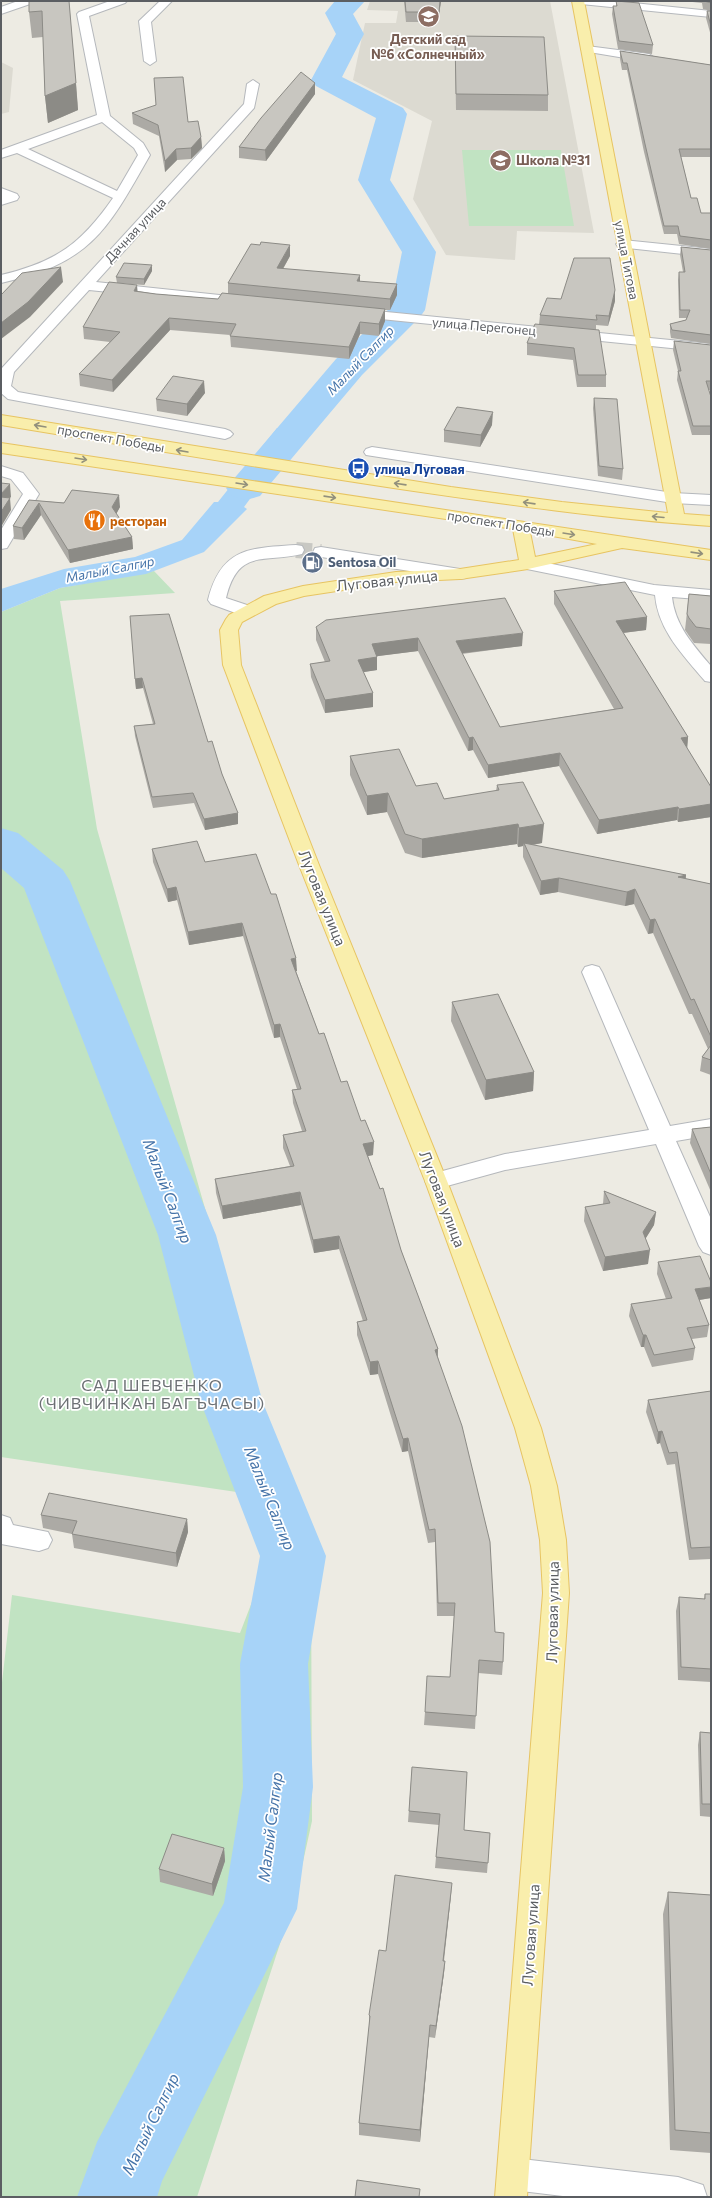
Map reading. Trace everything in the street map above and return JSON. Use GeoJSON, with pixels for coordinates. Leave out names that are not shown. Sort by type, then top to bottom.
{"type":"FeatureCollection","features":[{"type":"Feature","properties":{"kind":"main road","name":"улица Титова"},"geometry":{"type":"LineString","coordinates":[[579,1],[623,244],[677,519]]}},
{"type":"Feature","properties":{"kind":"main road","name":"проспект Победы"},"geometry":{"type":"LineString","coordinates":[[1,420],[304,470],[593,512],[711,521]]}},
{"type":"Feature","properties":{"kind":"main road","name":"проспект Победы"},"geometry":{"type":"LineString","coordinates":[[1,448],[521,526],[622,543],[711,555]]}},
{"type":"Feature","properties":{"kind":"main road"},"geometry":{"type":"LineString","coordinates":[[521,526],[528,564]]}},
{"type":"Feature","properties":{"kind":"main road","name":"Луговая улица"},"geometry":{"type":"LineString","coordinates":[[512,2185],[554,1641],[556,1593],[553,1540],[544,1486],[528,1428],[436,1181],[309,865],[232,665],[230,630],[235,619],[247,611],[270,600],[303,591],[396,577],[460,574],[528,564],[622,543]]}},
{"type":"Feature","properties":{"kind":"street"},"geometry":{"type":"LineString","coordinates":[[1,11],[29,1]]}},
{"type":"Feature","properties":{"kind":"street"},"geometry":{"type":"LineString","coordinates":[[1,279],[53,263],[85,242],[106,219],[144,155],[139,146],[104,116],[83,14],[122,1]]}},
{"type":"Feature","properties":{"kind":"street"},"geometry":{"type":"LineString","coordinates":[[150,61],[145,21],[166,1]]}},
{"type":"Feature","properties":{"kind":"street"},"geometry":{"type":"LineString","coordinates":[[579,1],[711,14]]}},
{"type":"Feature","properties":{"kind":"street"},"geometry":{"type":"LineString","coordinates":[[587,49],[664,61]]}},
{"type":"Feature","properties":{"kind":"street","name":"Дачная улица"},"geometry":{"type":"LineString","coordinates":[[225,434],[13,396],[4,386],[7,372],[84,285],[250,105],[253,84]]}},
{"type":"Feature","properties":{"kind":"street"},"geometry":{"type":"LineString","coordinates":[[1,154],[104,116]]}},
{"type":"Feature","properties":{"kind":"street"},"geometry":{"type":"LineString","coordinates":[[17,148],[120,197]]}},
{"type":"Feature","properties":{"kind":"street"},"geometry":{"type":"LineString","coordinates":[[1,192],[12,197],[1,201]]}},
{"type":"Feature","properties":{"kind":"street"},"geometry":{"type":"LineString","coordinates":[[90,236],[125,241]]}},
{"type":"Feature","properties":{"kind":"street"},"geometry":{"type":"LineString","coordinates":[[623,244],[711,253]]}},
{"type":"Feature","properties":{"kind":"street"},"geometry":{"type":"LineString","coordinates":[[84,285],[259,303]]}},
{"type":"Feature","properties":{"kind":"street","name":"улица Перегонец"},"geometry":{"type":"LineString","coordinates":[[338,311],[711,348]]}},
{"type":"Feature","properties":{"kind":"street"},"geometry":{"type":"LineString","coordinates":[[372,452],[673,498],[711,500]]}},
{"type":"Feature","properties":{"kind":"street"},"geometry":{"type":"LineString","coordinates":[[1,471],[17,476],[31,494],[1,544]]}},
{"type":"Feature","properties":{"kind":"street"},"geometry":{"type":"LineString","coordinates":[[247,611],[217,600],[219,584],[228,568],[241,559],[255,555],[296,550]]}},
{"type":"Feature","properties":{"kind":"street"},"geometry":{"type":"LineString","coordinates":[[321,552],[460,574]]}},
{"type":"Feature","properties":{"kind":"street"},"geometry":{"type":"LineString","coordinates":[[528,564],[663,591],[711,595]]}},
{"type":"Feature","properties":{"kind":"street"},"geometry":{"type":"LineString","coordinates":[[663,591],[664,612],[684,646],[711,677]]}},
{"type":"Feature","properties":{"kind":"street"},"geometry":{"type":"LineString","coordinates":[[592,972],[711,1246]]}},
{"type":"Feature","properties":{"kind":"street"},"geometry":{"type":"LineString","coordinates":[[436,1181],[505,1162],[711,1127]]}},
{"type":"Feature","properties":{"kind":"street"},"geometry":{"type":"LineString","coordinates":[[1,1526],[4,1534],[39,1540]]}},
{"type":"Feature","properties":{"kind":"street"},"geometry":{"type":"LineString","coordinates":[[512,2185],[678,2193],[691,2197]]}},
{"type":"Feature","properties":{"kind":"shaded area","name":"Школа №31"},"geometry":{"type":"Polygon","coordinates":[[[370,1],[550,1],[594,233],[517,231],[515,260],[446,255],[413,199],[432,121],[353,80],[365,23],[396,23],[398,11],[367,10],[370,1]]]}},
{"type":"Feature","properties":{"kind":"shaded area"},"geometry":{"type":"Polygon","coordinates":[[[1,62],[13,68],[9,112],[1,114],[1,62]]]}},
{"type":"Feature","properties":{"kind":"green space"},"geometry":{"type":"Polygon","coordinates":[[[462,150],[561,150],[574,226],[469,226],[462,150]]]}},
{"type":"Feature","properties":{"kind":"green space"},"geometry":{"type":"Polygon","coordinates":[[[154,571],[175,593],[60,601],[97,829],[263,1412],[311,1563],[312,1821],[295,1898],[197,2197],[1,2197],[1,1691],[12,1595],[240,1633],[269,1558],[250,1494],[1,1457],[1,612],[60,588],[154,571]]]}},
{"type":"Feature","properties":{"kind":"water"},"geometry":{"type":"Polygon","coordinates":[[[277,428],[300,431],[244,507],[247,509],[204,552],[146,574],[60,588],[1,612],[1,589],[64,569],[135,557],[182,540],[214,502],[218,502],[277,428]]]}},
{"type":"Feature","properties":{"kind":"building"},"geometry":{"type":"Polygon","coordinates":[[[29,1],[69,1],[76,83],[45,96],[42,11],[29,12],[29,1]]]}},
{"type":"Feature","properties":{"kind":"building"},"geometry":{"type":"Polygon","coordinates":[[[405,1],[440,1],[439,12],[406,12],[405,1]]]}},
{"type":"Feature","properties":{"kind":"building"},"geometry":{"type":"Polygon","coordinates":[[[616,1],[639,3],[653,45],[619,41],[613,6],[617,6],[616,1]]]}},
{"type":"Feature","properties":{"kind":"building"},"geometry":{"type":"Polygon","coordinates":[[[707,11],[711,11],[711,26],[707,11]]]}},
{"type":"Feature","properties":{"kind":"building"},"geometry":{"type":"Polygon","coordinates":[[[455,36],[544,37],[548,95],[456,94],[455,36]]]}},
{"type":"Feature","properties":{"kind":"building"},"geometry":{"type":"Polygon","coordinates":[[[620,51],[711,65],[711,149],[679,149],[691,198],[697,198],[701,213],[711,213],[711,240],[680,236],[678,226],[664,226],[627,63],[623,63],[620,51]]]}},
{"type":"Feature","properties":{"kind":"building"},"geometry":{"type":"Polygon","coordinates":[[[301,72],[315,83],[265,150],[239,147],[261,118],[301,72]]]}},
{"type":"Feature","properties":{"kind":"building"},"geometry":{"type":"Polygon","coordinates":[[[183,77],[188,122],[198,121],[201,137],[191,148],[176,149],[165,161],[158,125],[132,113],[156,105],[154,78],[183,77]]]}},
{"type":"Feature","properties":{"kind":"building"},"geometry":{"type":"Polygon","coordinates":[[[261,242],[290,245],[277,268],[360,275],[357,281],[397,284],[390,299],[228,283],[251,244],[260,245],[261,242]]]}},
{"type":"Feature","properties":{"kind":"building"},"geometry":{"type":"Polygon","coordinates":[[[681,247],[711,250],[711,335],[672,330],[670,324],[686,320],[690,310],[680,310],[679,272],[685,272],[681,247]]]}},
{"type":"Feature","properties":{"kind":"building"},"geometry":{"type":"Polygon","coordinates":[[[574,258],[610,258],[615,290],[609,316],[596,315],[597,320],[540,315],[547,298],[561,299],[574,258]]]}},
{"type":"Feature","properties":{"kind":"building"},"geometry":{"type":"Polygon","coordinates":[[[124,263],[152,265],[144,279],[116,277],[124,263]]]}},
{"type":"Feature","properties":{"kind":"building"},"geometry":{"type":"Polygon","coordinates":[[[61,267],[28,302],[1,323],[1,295],[22,273],[61,267]]]}},
{"type":"Feature","properties":{"kind":"building"},"geometry":{"type":"Polygon","coordinates":[[[109,282],[137,285],[134,291],[156,294],[218,299],[222,293],[385,309],[379,324],[360,322],[349,347],[230,336],[236,324],[169,318],[112,380],[79,374],[120,332],[83,327],[109,282]]]}},
{"type":"Feature","properties":{"kind":"building"},"geometry":{"type":"Polygon","coordinates":[[[535,324],[599,330],[606,375],[578,375],[574,348],[527,343],[535,324]]]}},
{"type":"Feature","properties":{"kind":"building"},"geometry":{"type":"Polygon","coordinates":[[[674,341],[711,345],[711,381],[706,381],[711,397],[711,426],[693,426],[678,371],[681,371],[674,341]]]}},
{"type":"Feature","properties":{"kind":"building"},"geometry":{"type":"Polygon","coordinates":[[[173,376],[204,381],[187,404],[156,399],[173,376]]]}},
{"type":"Feature","properties":{"kind":"building"},"geometry":{"type":"Polygon","coordinates":[[[594,398],[617,399],[623,469],[599,466],[594,398]]]}},
{"type":"Feature","properties":{"kind":"building"},"geometry":{"type":"Polygon","coordinates":[[[457,407],[493,412],[481,435],[444,430],[457,407]]]}},
{"type":"Feature","properties":{"kind":"building"},"geometry":{"type":"Polygon","coordinates":[[[1,483],[10,484],[1,494],[1,483]]]}},
{"type":"Feature","properties":{"kind":"building"},"geometry":{"type":"Polygon","coordinates":[[[72,490],[119,495],[112,507],[132,537],[68,550],[39,503],[22,528],[13,526],[29,500],[64,503],[72,490]]]}},
{"type":"Feature","properties":{"kind":"building"},"geometry":{"type":"Polygon","coordinates":[[[1,497],[10,498],[1,512],[1,497]]]}},
{"type":"Feature","properties":{"kind":"building"},"geometry":{"type":"Polygon","coordinates":[[[625,582],[647,617],[616,621],[688,737],[681,738],[711,787],[711,804],[679,809],[678,807],[599,820],[560,753],[488,765],[473,737],[469,738],[418,638],[372,644],[377,657],[358,660],[373,693],[325,700],[310,664],[330,661],[316,627],[326,620],[505,598],[523,633],[456,641],[500,727],[623,708],[554,591],[625,582]]]}},
{"type":"Feature","properties":{"kind":"building"},"geometry":{"type":"Polygon","coordinates":[[[689,594],[711,596],[711,629],[696,627],[689,618],[687,614],[689,594]]]}},
{"type":"Feature","properties":{"kind":"building"},"geometry":{"type":"Polygon","coordinates":[[[169,614],[208,742],[212,741],[222,774],[238,813],[204,819],[193,793],[152,797],[134,726],[155,724],[142,678],[135,679],[130,616],[169,614]]]}},
{"type":"Feature","properties":{"kind":"building"},"geometry":{"type":"Polygon","coordinates":[[[399,749],[416,786],[437,783],[444,799],[499,790],[497,785],[523,782],[544,824],[519,828],[518,824],[422,839],[405,834],[388,793],[367,796],[350,756],[399,749]]]}},
{"type":"Feature","properties":{"kind":"building"},"geometry":{"type":"Polygon","coordinates":[[[197,841],[205,862],[256,854],[271,894],[276,894],[296,958],[291,959],[319,1034],[324,1033],[341,1082],[347,1081],[361,1121],[365,1120],[374,1142],[363,1144],[380,1189],[383,1188],[401,1250],[438,1349],[435,1350],[462,1426],[490,1542],[495,1632],[504,1633],[503,1662],[479,1660],[476,1716],[425,1712],[427,1676],[450,1677],[455,1603],[438,1603],[435,1529],[429,1530],[408,1438],[403,1439],[378,1361],[370,1362],[357,1322],[367,1320],[339,1236],[313,1240],[300,1192],[222,1206],[215,1179],[294,1166],[283,1135],[306,1131],[292,1090],[301,1089],[280,1024],[274,1025],[242,923],[188,932],[176,887],[167,889],[152,849],[197,841]]]}},
{"type":"Feature","properties":{"kind":"building"},"geometry":{"type":"Polygon","coordinates":[[[524,843],[686,875],[678,877],[711,884],[711,1037],[694,999],[691,1000],[655,919],[650,920],[635,889],[627,892],[559,878],[541,881],[524,843]]]}},
{"type":"Feature","properties":{"kind":"building"},"geometry":{"type":"Polygon","coordinates":[[[498,994],[534,1072],[486,1080],[452,1002],[498,994]]]}},
{"type":"Feature","properties":{"kind":"building"},"geometry":{"type":"Polygon","coordinates":[[[711,1045],[711,1060],[702,1057],[711,1045]]]}},
{"type":"Feature","properties":{"kind":"building"},"geometry":{"type":"Polygon","coordinates":[[[711,1127],[711,1174],[692,1129],[711,1127]]]}},
{"type":"Feature","properties":{"kind":"building"},"geometry":{"type":"Polygon","coordinates":[[[604,1191],[656,1212],[643,1232],[650,1250],[605,1257],[585,1207],[610,1203],[604,1191]]]}},
{"type":"Feature","properties":{"kind":"building"},"geometry":{"type":"Polygon","coordinates":[[[700,1256],[711,1282],[711,1287],[695,1289],[709,1325],[687,1328],[695,1348],[654,1355],[646,1335],[643,1335],[631,1304],[672,1298],[658,1262],[700,1256]]]}},
{"type":"Feature","properties":{"kind":"building"},"geometry":{"type":"Polygon","coordinates":[[[711,1391],[711,1547],[691,1548],[677,1452],[669,1453],[662,1431],[658,1432],[648,1400],[711,1391]]]}},
{"type":"Feature","properties":{"kind":"building"},"geometry":{"type":"Polygon","coordinates":[[[49,1493],[187,1519],[176,1553],[72,1534],[77,1521],[41,1515],[49,1493]]]}},
{"type":"Feature","properties":{"kind":"building"},"geometry":{"type":"Polygon","coordinates":[[[705,1594],[711,1594],[711,1669],[681,1667],[679,1597],[705,1599],[705,1594]]]}},
{"type":"Feature","properties":{"kind":"building"},"geometry":{"type":"Polygon","coordinates":[[[700,1732],[711,1733],[711,1804],[702,1804],[700,1732]]]}},
{"type":"Feature","properties":{"kind":"building"},"geometry":{"type":"Polygon","coordinates":[[[412,1767],[467,1772],[464,1830],[490,1833],[488,1863],[436,1857],[440,1814],[409,1811],[412,1767]]]}},
{"type":"Feature","properties":{"kind":"building"},"geometry":{"type":"Polygon","coordinates":[[[172,1834],[224,1848],[212,1884],[159,1869],[172,1834]]]}},
{"type":"Feature","properties":{"kind":"building"},"geometry":{"type":"Polygon","coordinates":[[[395,1875],[452,1883],[443,1961],[445,1961],[436,2026],[430,2025],[420,2130],[359,2123],[369,2015],[379,1950],[386,1951],[395,1875]]]}},
{"type":"Feature","properties":{"kind":"building"},"geometry":{"type":"Polygon","coordinates":[[[668,1892],[711,1895],[711,2133],[675,2130],[668,1892]]]}},
{"type":"Feature","properties":{"kind":"building"},"geometry":{"type":"Polygon","coordinates":[[[357,2180],[420,2189],[419,2197],[355,2197],[357,2180]]]}},
{"type":"Feature","properties":{"kind":"waterway","name":"Малый Салгир"},"geometry":{"type":"LineString","coordinates":[[246,488],[349,367],[408,310],[419,252],[374,180],[392,114],[326,80],[350,34],[339,13],[351,1]]}},
{"type":"Feature","properties":{"kind":"waterway","name":"Малый Салгир"},"geometry":{"type":"LineString","coordinates":[[1,843],[46,881],[187,1235],[232,1403],[293,1556],[274,1664],[278,1787],[260,1909],[125,2170],[117,2197]]}},
{"type":"Feature","properties":{"kind":"tunnel"},"geometry":{"type":"LineString","coordinates":[[296,550],[321,552]]}},
{"type":"Feature","properties":{"kind":"place","name":"Детский сад №6 «Солнечный»"},"geometry":{"type":"Point","coordinates":[428,17]}},
{"type":"Feature","properties":{"kind":"place","name":"Школа №31"},"geometry":{"type":"Point","coordinates":[501,160]}},
{"type":"Feature","properties":{"kind":"place","name":"улица Луговая"},"geometry":{"type":"Point","coordinates":[358,469]}},
{"type":"Feature","properties":{"kind":"place","name":"ресторан"},"geometry":{"type":"Point","coordinates":[95,521]}},
{"type":"Feature","properties":{"kind":"place","name":"Sentosa Oil"},"geometry":{"type":"Point","coordinates":[312,562]}},
{"type":"Feature","properties":{"kind":"district","name":"САД ШЕВЧЕНКО (ЧИВЧИНКАН БАГЪЧАСЫ)"},"geometry":{"type":"Point","coordinates":[152,1394]}}]}
